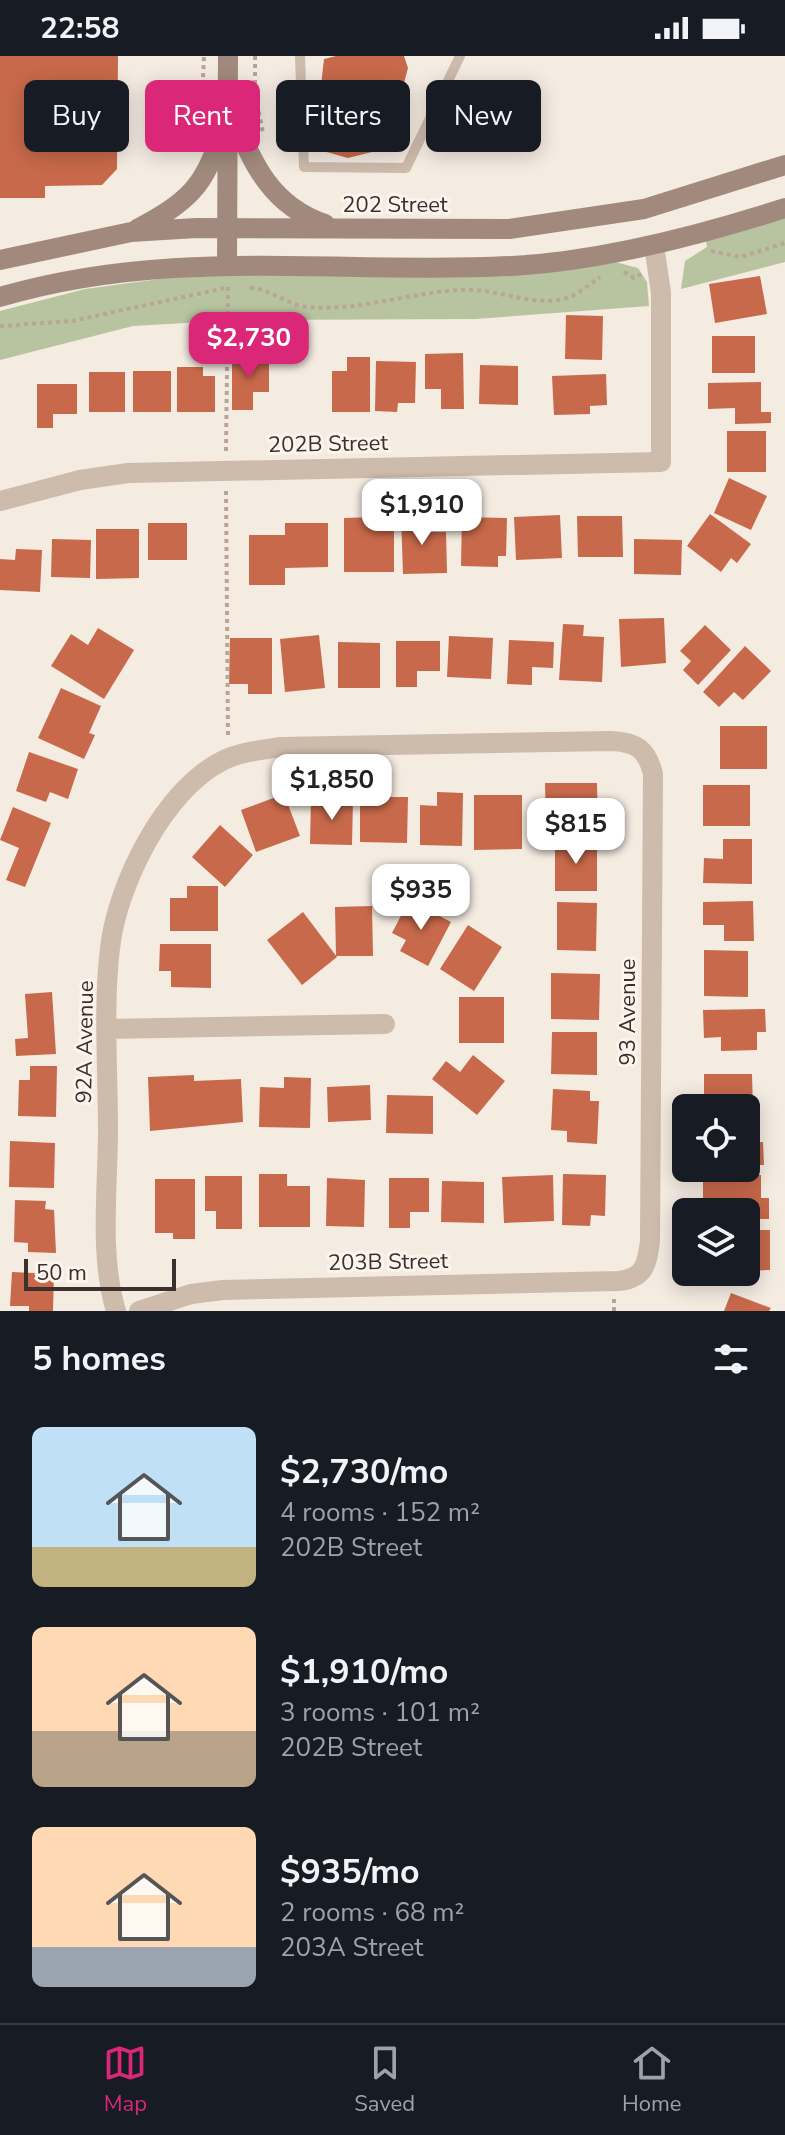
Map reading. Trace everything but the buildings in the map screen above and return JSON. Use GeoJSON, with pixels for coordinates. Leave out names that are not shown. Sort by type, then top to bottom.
{"type":"FeatureCollection","features":[{"type":"Feature","properties":{"kind":"main road"},"geometry":{"type":"LineString","coordinates":[[228,56],[228,80]]}},
{"type":"Feature","properties":{"kind":"main road"},"geometry":{"type":"LineString","coordinates":[[131,232],[195,192],[213,164],[216,152]]}},
{"type":"Feature","properties":{"kind":"main road"},"geometry":{"type":"LineString","coordinates":[[227,264],[229,152]]}},
{"type":"Feature","properties":{"kind":"main road"},"geometry":{"type":"LineString","coordinates":[[247,152],[274,192],[300,215],[339,229]]}},
{"type":"Feature","properties":{"kind":"main road","name":"202 Street"},"geometry":{"type":"LineString","coordinates":[[0,260],[131,232],[228,228],[509,229],[644,209],[785,165]]}},
{"type":"Feature","properties":{"kind":"main road"},"geometry":{"type":"LineString","coordinates":[[0,297],[132,269],[227,264],[514,266],[654,245],[785,208]]}},
{"type":"Feature","properties":{"kind":"street","name":"202B Street"},"geometry":{"type":"LineString","coordinates":[[0,501],[80,480],[128,473],[661,462],[661,293],[654,245]]}},
{"type":"Feature","properties":{"kind":"street","name":"92A Avenue"},"geometry":{"type":"LineString","coordinates":[[116,1311],[107,1248],[110,948],[116,915],[152,833],[182,791],[222,761],[247,752],[281,747],[611,741],[632,742],[643,749]]}},
{"type":"Feature","properties":{"kind":"street","name":"93 Avenue"},"geometry":{"type":"LineString","coordinates":[[640,1275],[646,1267],[650,1241],[652,992],[653,774],[643,749]]}},
{"type":"Feature","properties":{"kind":"street"},"geometry":{"type":"LineString","coordinates":[[108,1029],[385,1024]]}},
{"type":"Feature","properties":{"kind":"street","name":"203B Street"},"geometry":{"type":"LineString","coordinates":[[139,1311],[191,1294],[223,1290],[619,1281],[640,1275]]}},
{"type":"Feature","properties":{"kind":"lane"},"geometry":{"type":"LineString","coordinates":[[300,56],[304,167],[392,168],[406,168],[460,56]]}},
{"type":"Feature","properties":{"kind":"path"},"geometry":{"type":"LineString","coordinates":[[203,80],[204,56]]}},
{"type":"Feature","properties":{"kind":"path"},"geometry":{"type":"LineString","coordinates":[[255,56],[255,94],[265,139]]}},
{"type":"Feature","properties":{"kind":"path"},"geometry":{"type":"LineString","coordinates":[[701,248],[741,257],[785,243]]}},
{"type":"Feature","properties":{"kind":"path"},"geometry":{"type":"LineString","coordinates":[[244,288],[260,288],[287,304],[310,307],[368,306],[473,290],[537,301],[565,299],[614,272],[626,272],[634,278]]}},
{"type":"Feature","properties":{"kind":"path"},"geometry":{"type":"LineString","coordinates":[[0,326],[72,321],[228,287],[226,451]]}},
{"type":"Feature","properties":{"kind":"path"},"geometry":{"type":"LineString","coordinates":[[226,483],[228,741]]}},
{"type":"Feature","properties":{"kind":"green space"},"geometry":{"type":"Polygon","coordinates":[[[785,215],[785,262],[681,289],[685,261],[707,247],[706,241],[785,215]]]}},
{"type":"Feature","properties":{"kind":"green space"},"geometry":{"type":"Polygon","coordinates":[[[615,262],[638,268],[647,282],[649,306],[475,319],[237,320],[133,326],[0,360],[0,311],[85,289],[174,277],[615,262]]]}}]}
